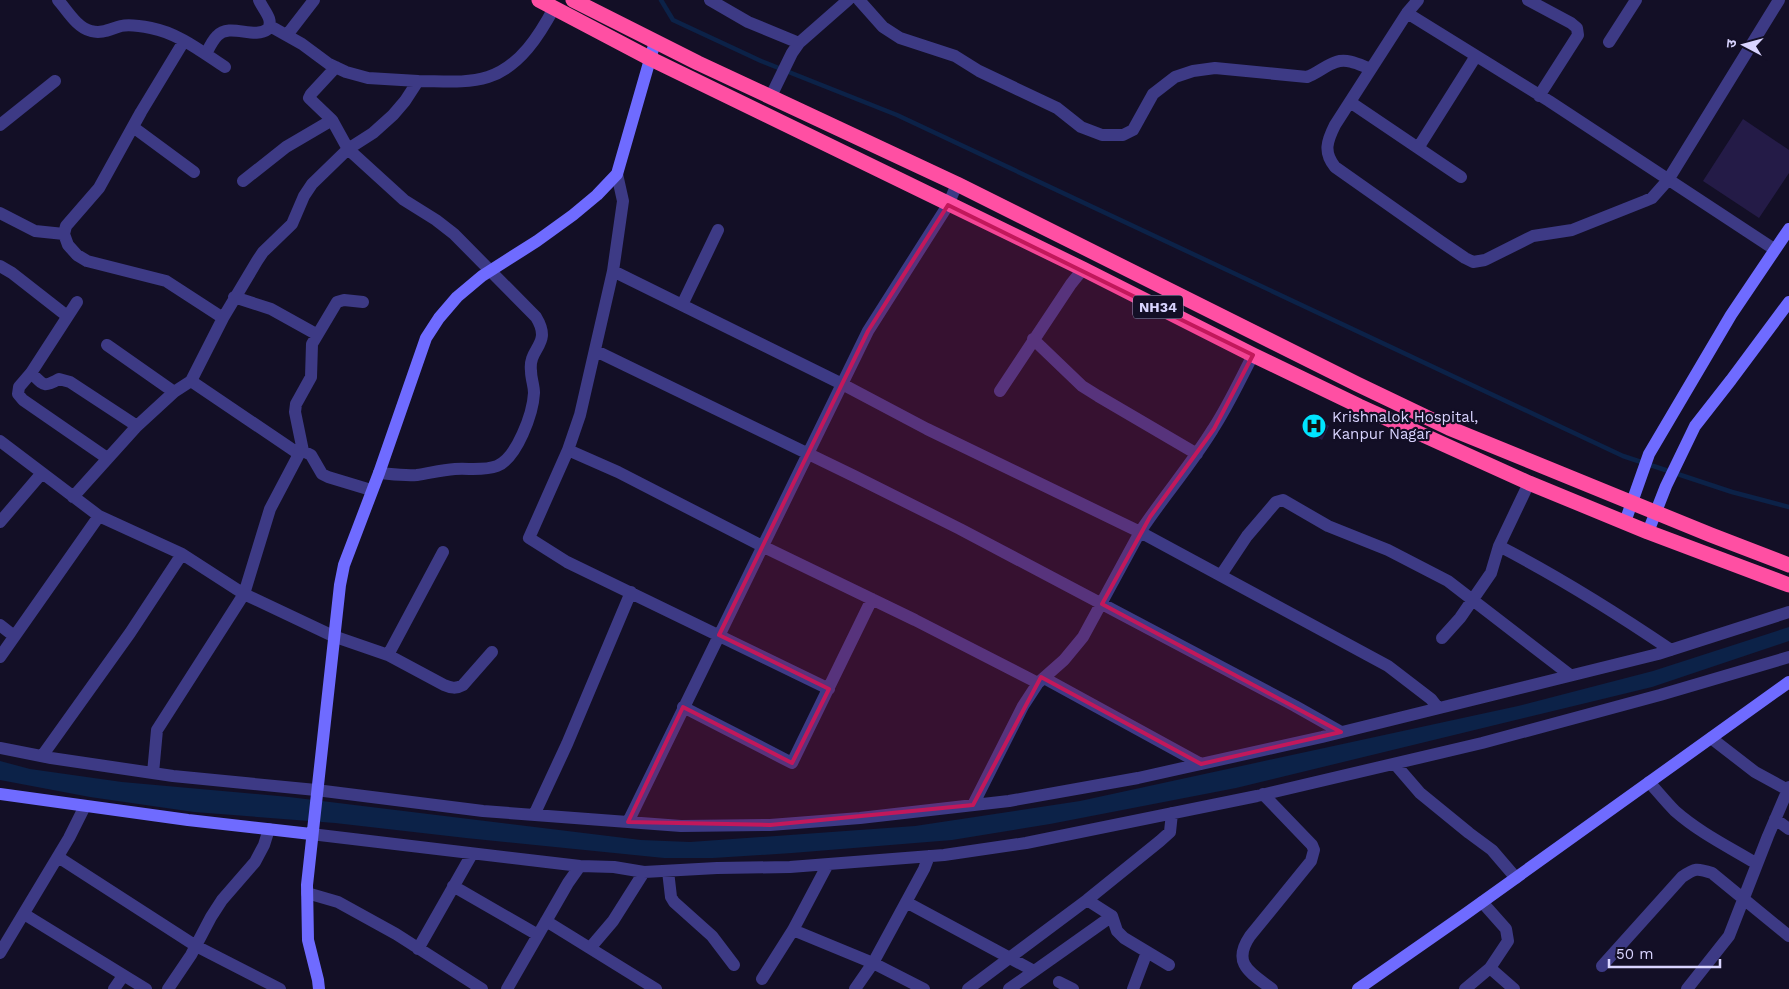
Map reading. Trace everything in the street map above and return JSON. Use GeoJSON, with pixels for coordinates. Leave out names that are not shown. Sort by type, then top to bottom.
{"type":"FeatureCollection","features":[{"type":"Feature","properties":{"kind":"highway","name":"NH34"},"geometry":{"type":"LineString","coordinates":[[539,0],[651,59],[1083,269],[1359,406],[1529,483],[1648,532],[1789,585]]}},
{"type":"Feature","properties":{"kind":"highway","name":"NH34"},"geometry":{"type":"LineString","coordinates":[[573,0],[655,42],[957,184],[1441,424],[1789,565]]}},
{"type":"Feature","properties":{"kind":"street"},"geometry":{"type":"LineString","coordinates":[[58,0],[77,22],[90,31],[103,32],[122,26],[135,25],[153,28],[184,41],[225,67]]}},
{"type":"Feature","properties":{"kind":"street"},"geometry":{"type":"LineString","coordinates":[[259,0],[269,17],[270,26]]}},
{"type":"Feature","properties":{"kind":"street"},"geometry":{"type":"LineString","coordinates":[[287,35],[314,0]]}},
{"type":"Feature","properties":{"kind":"street"},"geometry":{"type":"LineString","coordinates":[[710,0],[795,48]]}},
{"type":"Feature","properties":{"kind":"street"},"geometry":{"type":"LineString","coordinates":[[772,96],[795,48],[848,0]]}},
{"type":"Feature","properties":{"kind":"street"},"geometry":{"type":"LineString","coordinates":[[859,0],[883,27],[900,38],[955,56],[979,71],[1058,108],[1081,127],[1102,134],[1123,135],[1133,130],[1153,94],[1174,77],[1193,71],[1215,68],[1307,77],[1316,74],[1335,62],[1342,61],[1371,69]]}},
{"type":"Feature","properties":{"kind":"street"},"geometry":{"type":"LineString","coordinates":[[1418,0],[1407,13],[1335,125],[1326,147],[1330,161],[1335,167],[1440,241],[1474,262],[1485,260],[1534,236],[1572,230],[1652,198],[1668,180],[1779,0]]}},
{"type":"Feature","properties":{"kind":"street"},"geometry":{"type":"LineString","coordinates":[[1528,0],[1576,28],[1578,36],[1539,96]]}},
{"type":"Feature","properties":{"kind":"street"},"geometry":{"type":"LineString","coordinates":[[1609,42],[1636,0]]}},
{"type":"Feature","properties":{"kind":"street"},"geometry":{"type":"LineString","coordinates":[[270,26],[287,35],[336,68],[346,72],[368,78],[459,81],[489,77],[516,60],[544,26],[554,8]]}},
{"type":"Feature","properties":{"kind":"street"},"geometry":{"type":"LineString","coordinates":[[1407,13],[1539,96],[1774,249]]}},
{"type":"Feature","properties":{"kind":"street"},"geometry":{"type":"LineString","coordinates":[[206,54],[217,36],[224,31],[262,32],[270,26]]}},
{"type":"Feature","properties":{"kind":"street"},"geometry":{"type":"LineString","coordinates":[[184,41],[99,188],[66,226],[64,234],[68,245],[77,255],[87,261],[166,282],[223,318]]}},
{"type":"Feature","properties":{"kind":"street"},"geometry":{"type":"LineString","coordinates":[[655,42],[618,174],[623,201],[613,271],[580,415],[568,450],[529,538],[566,562],[829,689]]}},
{"type":"Feature","properties":{"kind":"street"},"geometry":{"type":"LineString","coordinates":[[1418,148],[1476,56]]}},
{"type":"Feature","properties":{"kind":"street"},"geometry":{"type":"LineString","coordinates":[[336,68],[309,96],[310,100],[332,120],[348,149],[404,200],[450,230],[536,317],[543,330],[543,335],[530,370],[534,391],[532,406],[514,452],[508,459],[495,467],[456,469],[410,475],[379,473]]}},
{"type":"Feature","properties":{"kind":"street"},"geometry":{"type":"LineString","coordinates":[[0,124],[55,81]]}},
{"type":"Feature","properties":{"kind":"street"},"geometry":{"type":"LineString","coordinates":[[73,497],[137,426],[174,392],[191,381],[234,296],[263,252],[292,224],[308,190],[348,149],[373,133],[393,115],[418,81]]}},
{"type":"Feature","properties":{"kind":"street"},"geometry":{"type":"LineString","coordinates":[[1350,102],[1461,177]]}},
{"type":"Feature","properties":{"kind":"street"},"geometry":{"type":"LineString","coordinates":[[243,181],[286,147],[332,120]]}},
{"type":"Feature","properties":{"kind":"street"},"geometry":{"type":"LineString","coordinates":[[133,127],[194,172]]}},
{"type":"Feature","properties":{"kind":"street"},"geometry":{"type":"LineString","coordinates":[[319,989],[308,940],[307,893],[312,831],[340,585],[344,565],[379,473],[426,338],[439,318],[457,297],[537,242],[597,195],[618,174]]}},
{"type":"Feature","properties":{"kind":"street"},"geometry":{"type":"LineString","coordinates":[[628,822],[868,331],[948,205],[957,184]]}},
{"type":"Feature","properties":{"kind":"street"},"geometry":{"type":"LineString","coordinates":[[0,213],[35,231],[64,234]]}},
{"type":"Feature","properties":{"kind":"street"},"geometry":{"type":"LineString","coordinates":[[1625,522],[1649,454],[1731,315],[1789,229]]}},
{"type":"Feature","properties":{"kind":"street"},"geometry":{"type":"LineString","coordinates":[[682,305],[718,230]]}},
{"type":"Feature","properties":{"kind":"street"},"geometry":{"type":"LineString","coordinates":[[0,266],[12,273],[67,316]]}},
{"type":"Feature","properties":{"kind":"street"},"geometry":{"type":"LineString","coordinates":[[1000,391],[1033,339],[1083,269]]}},
{"type":"Feature","properties":{"kind":"street"},"geometry":{"type":"LineString","coordinates":[[613,271],[842,384],[926,428],[1140,532],[1388,666],[1432,699],[1438,708]]}},
{"type":"Feature","properties":{"kind":"street"},"geometry":{"type":"LineString","coordinates":[[234,296],[271,309],[316,334]]}},
{"type":"Feature","properties":{"kind":"street"},"geometry":{"type":"LineString","coordinates":[[153,773],[157,730],[244,594],[270,508],[301,452],[295,412],[296,404],[310,377],[312,344],[316,334],[337,302],[344,300],[363,302]]}},
{"type":"Feature","properties":{"kind":"street"},"geometry":{"type":"LineString","coordinates":[[77,302],[31,373],[19,388],[18,394],[19,397],[107,458]]}},
{"type":"Feature","properties":{"kind":"street"},"geometry":{"type":"LineString","coordinates":[[1648,532],[1666,486],[1695,426],[1789,302]]}},
{"type":"Feature","properties":{"kind":"street"},"geometry":{"type":"LineString","coordinates":[[1033,339],[1082,386],[1197,454]]}},
{"type":"Feature","properties":{"kind":"street"},"geometry":{"type":"LineString","coordinates":[[107,345],[174,392]]}},
{"type":"Feature","properties":{"kind":"street"},"geometry":{"type":"LineString","coordinates":[[596,351],[951,525],[1341,732]]}},
{"type":"Feature","properties":{"kind":"street"},"geometry":{"type":"LineString","coordinates":[[973,805],[1023,706],[1041,681],[1064,660],[1083,637],[1140,532],[1214,429],[1253,355]]}},
{"type":"Feature","properties":{"kind":"street"},"geometry":{"type":"LineString","coordinates":[[31,373],[47,385],[59,379],[70,382],[137,426]]}},
{"type":"Feature","properties":{"kind":"street"},"geometry":{"type":"LineString","coordinates":[[191,381],[301,452],[311,454],[322,474],[371,490]]}},
{"type":"Feature","properties":{"kind":"street"},"geometry":{"type":"LineString","coordinates":[[0,441],[99,516],[182,554],[244,594],[333,636],[388,655],[444,685],[454,688],[463,685],[492,652]]}},
{"type":"Feature","properties":{"kind":"street"},"geometry":{"type":"LineString","coordinates":[[568,450],[618,472],[762,546],[1041,681],[1201,764]]}},
{"type":"Feature","properties":{"kind":"street"},"geometry":{"type":"LineString","coordinates":[[0,522],[42,473]]}},
{"type":"Feature","properties":{"kind":"street"},"geometry":{"type":"LineString","coordinates":[[1442,638],[1473,600],[1491,573],[1499,546],[1529,483]]}},
{"type":"Feature","properties":{"kind":"street"},"geometry":{"type":"LineString","coordinates":[[1221,575],[1253,529],[1276,502],[1283,500],[1328,526],[1388,550],[1439,577],[1473,600],[1570,675]]}},
{"type":"Feature","properties":{"kind":"street"},"geometry":{"type":"LineString","coordinates":[[0,657],[99,516]]}},
{"type":"Feature","properties":{"kind":"street"},"geometry":{"type":"LineString","coordinates":[[1499,546],[1555,575],[1629,621],[1671,650]]}},
{"type":"Feature","properties":{"kind":"street"},"geometry":{"type":"LineString","coordinates":[[388,655],[443,552]]}},
{"type":"Feature","properties":{"kind":"street"},"geometry":{"type":"LineString","coordinates":[[42,756],[130,633],[182,554]]}},
{"type":"Feature","properties":{"kind":"street"},"geometry":{"type":"LineString","coordinates":[[534,815],[567,744],[631,592]]}},
{"type":"Feature","properties":{"kind":"street"},"geometry":{"type":"LineString","coordinates":[[683,707],[792,763],[872,599]]}},
{"type":"Feature","properties":{"kind":"street"},"geometry":{"type":"LineString","coordinates":[[0,748],[153,773],[316,794],[534,815],[681,826],[770,825],[860,818],[1009,801],[1138,778],[1341,732],[1671,650],[1789,612]]}},
{"type":"Feature","properties":{"kind":"street"},"geometry":{"type":"LineString","coordinates":[[0,625],[14,636]]}},
{"type":"Feature","properties":{"kind":"street"},"geometry":{"type":"LineString","coordinates":[[0,794],[269,830],[312,831],[472,854],[644,872],[828,864],[929,856],[1026,843],[1263,794],[1491,741],[1660,695],[1789,657]]}},
{"type":"Feature","properties":{"kind":"street"},"geometry":{"type":"LineString","coordinates":[[1358,989],[1789,682]]}},
{"type":"Feature","properties":{"kind":"street"},"geometry":{"type":"LineString","coordinates":[[1687,989],[1729,936],[1788,789],[1755,772],[1711,738]]}},
{"type":"Feature","properties":{"kind":"street"},"geometry":{"type":"LineString","coordinates":[[1395,764],[1420,793],[1492,850],[1516,878]]}},
{"type":"Feature","properties":{"kind":"street"},"geometry":{"type":"LineString","coordinates":[[1649,782],[1674,810],[1704,834],[1757,864]]}},
{"type":"Feature","properties":{"kind":"street"},"geometry":{"type":"LineString","coordinates":[[1263,794],[1307,840],[1314,850],[1310,861],[1250,936],[1242,950],[1241,956],[1246,968],[1272,989]]}},
{"type":"Feature","properties":{"kind":"street"},"geometry":{"type":"LineString","coordinates":[[0,953],[58,857],[85,806]]}},
{"type":"Feature","properties":{"kind":"street"},"geometry":{"type":"LineString","coordinates":[[968,989],[1089,901],[1160,841],[1170,832],[1172,813]]}},
{"type":"Feature","properties":{"kind":"street"},"geometry":{"type":"LineString","coordinates":[[1775,819],[1789,829]]}},
{"type":"Feature","properties":{"kind":"street"},"geometry":{"type":"LineString","coordinates":[[168,989],[196,946],[222,900],[255,862],[269,830]]}},
{"type":"Feature","properties":{"kind":"street"},"geometry":{"type":"LineString","coordinates":[[418,949],[472,854]]}},
{"type":"Feature","properties":{"kind":"street"},"geometry":{"type":"LineString","coordinates":[[855,989],[872,963],[906,902],[929,856]]}},
{"type":"Feature","properties":{"kind":"street"},"geometry":{"type":"LineString","coordinates":[[58,857],[196,946],[280,989]]}},
{"type":"Feature","properties":{"kind":"street"},"geometry":{"type":"LineString","coordinates":[[762,979],[793,930],[828,864]]}},
{"type":"Feature","properties":{"kind":"street"},"geometry":{"type":"LineString","coordinates":[[507,989],[546,920],[580,866]]}},
{"type":"Feature","properties":{"kind":"street"},"geometry":{"type":"LineString","coordinates":[[1602,966],[1682,877],[1692,870],[1699,868],[1712,873],[1789,936]]}},
{"type":"Feature","properties":{"kind":"street"},"geometry":{"type":"LineString","coordinates":[[668,871],[671,897],[674,902],[712,936],[734,965]]}},
{"type":"Feature","properties":{"kind":"street"},"geometry":{"type":"LineString","coordinates":[[590,948],[612,921],[644,872]]}},
{"type":"Feature","properties":{"kind":"street"},"geometry":{"type":"LineString","coordinates":[[453,886],[538,935]]}},
{"type":"Feature","properties":{"kind":"street"},"geometry":{"type":"LineString","coordinates":[[307,893],[338,902],[482,989]]}},
{"type":"Feature","properties":{"kind":"street"},"geometry":{"type":"LineString","coordinates":[[1089,901],[1109,914],[1120,934],[1169,965]]}},
{"type":"Feature","properties":{"kind":"street"},"geometry":{"type":"LineString","coordinates":[[906,902],[1034,971]]}},
{"type":"Feature","properties":{"kind":"street"},"geometry":{"type":"LineString","coordinates":[[1465,989],[1490,968],[1506,946],[1508,936],[1506,929],[1482,902]]}},
{"type":"Feature","properties":{"kind":"street"},"geometry":{"type":"LineString","coordinates":[[24,914],[146,989]]}},
{"type":"Feature","properties":{"kind":"street"},"geometry":{"type":"LineString","coordinates":[[1009,989],[1109,914]]}},
{"type":"Feature","properties":{"kind":"street"},"geometry":{"type":"LineString","coordinates":[[546,920],[656,989]]}},
{"type":"Feature","properties":{"kind":"street"},"geometry":{"type":"LineString","coordinates":[[793,930],[872,963],[924,989]]}},
{"type":"Feature","properties":{"kind":"street"},"geometry":{"type":"LineString","coordinates":[[1133,989],[1147,952]]}},
{"type":"Feature","properties":{"kind":"street"},"geometry":{"type":"LineString","coordinates":[[1490,968],[1514,989]]}},
{"type":"Feature","properties":{"kind":"street"},"geometry":{"type":"LineString","coordinates":[[114,989],[123,976]]}},
{"type":"Feature","properties":{"kind":"street"},"geometry":{"type":"LineString","coordinates":[[1059,982],[1073,989]]}},
{"type":"Feature","properties":{"kind":"highlighted area"},"geometry":{"type":"Polygon","coordinates":[[[948,205],[1253,355],[1214,429],[1150,517],[1102,604],[1341,732],[1201,764],[1041,677],[973,805],[770,825],[628,822],[683,707],[792,763],[829,689],[719,635],[868,331],[948,205]]]}},
{"type":"Feature","properties":{"kind":"water"},"geometry":{"type":"Polygon","coordinates":[[[1789,627],[1789,641],[1652,687],[1236,788],[1050,824],[952,840],[713,858],[664,858],[335,823],[194,812],[90,797],[0,780],[0,761],[30,769],[122,782],[289,797],[641,840],[690,842],[915,826],[1080,801],[1518,706],[1653,671],[1789,627]]]}},
{"type":"Feature","properties":{"kind":"building"},"geometry":{"type":"Polygon","coordinates":[[[1743,119],[1789,150],[1789,173],[1759,218],[1703,181],[1743,119]]]}},
{"type":"Feature","properties":{"kind":"building"},"geometry":{"type":"Polygon","coordinates":[[[1308,414],[1329,426],[1322,440],[1301,429],[1308,414]]]}},
{"type":"Feature","properties":{"kind":"waterway"},"geometry":{"type":"LineString","coordinates":[[661,0],[673,20],[761,61],[897,115],[1623,456],[1732,492],[1789,507]]}},
{"type":"Feature","properties":{"kind":"place","name":"Krishnalok Hospital, Kanpur Nagar"},"geometry":{"type":"Point","coordinates":[1314,426]}}]}
